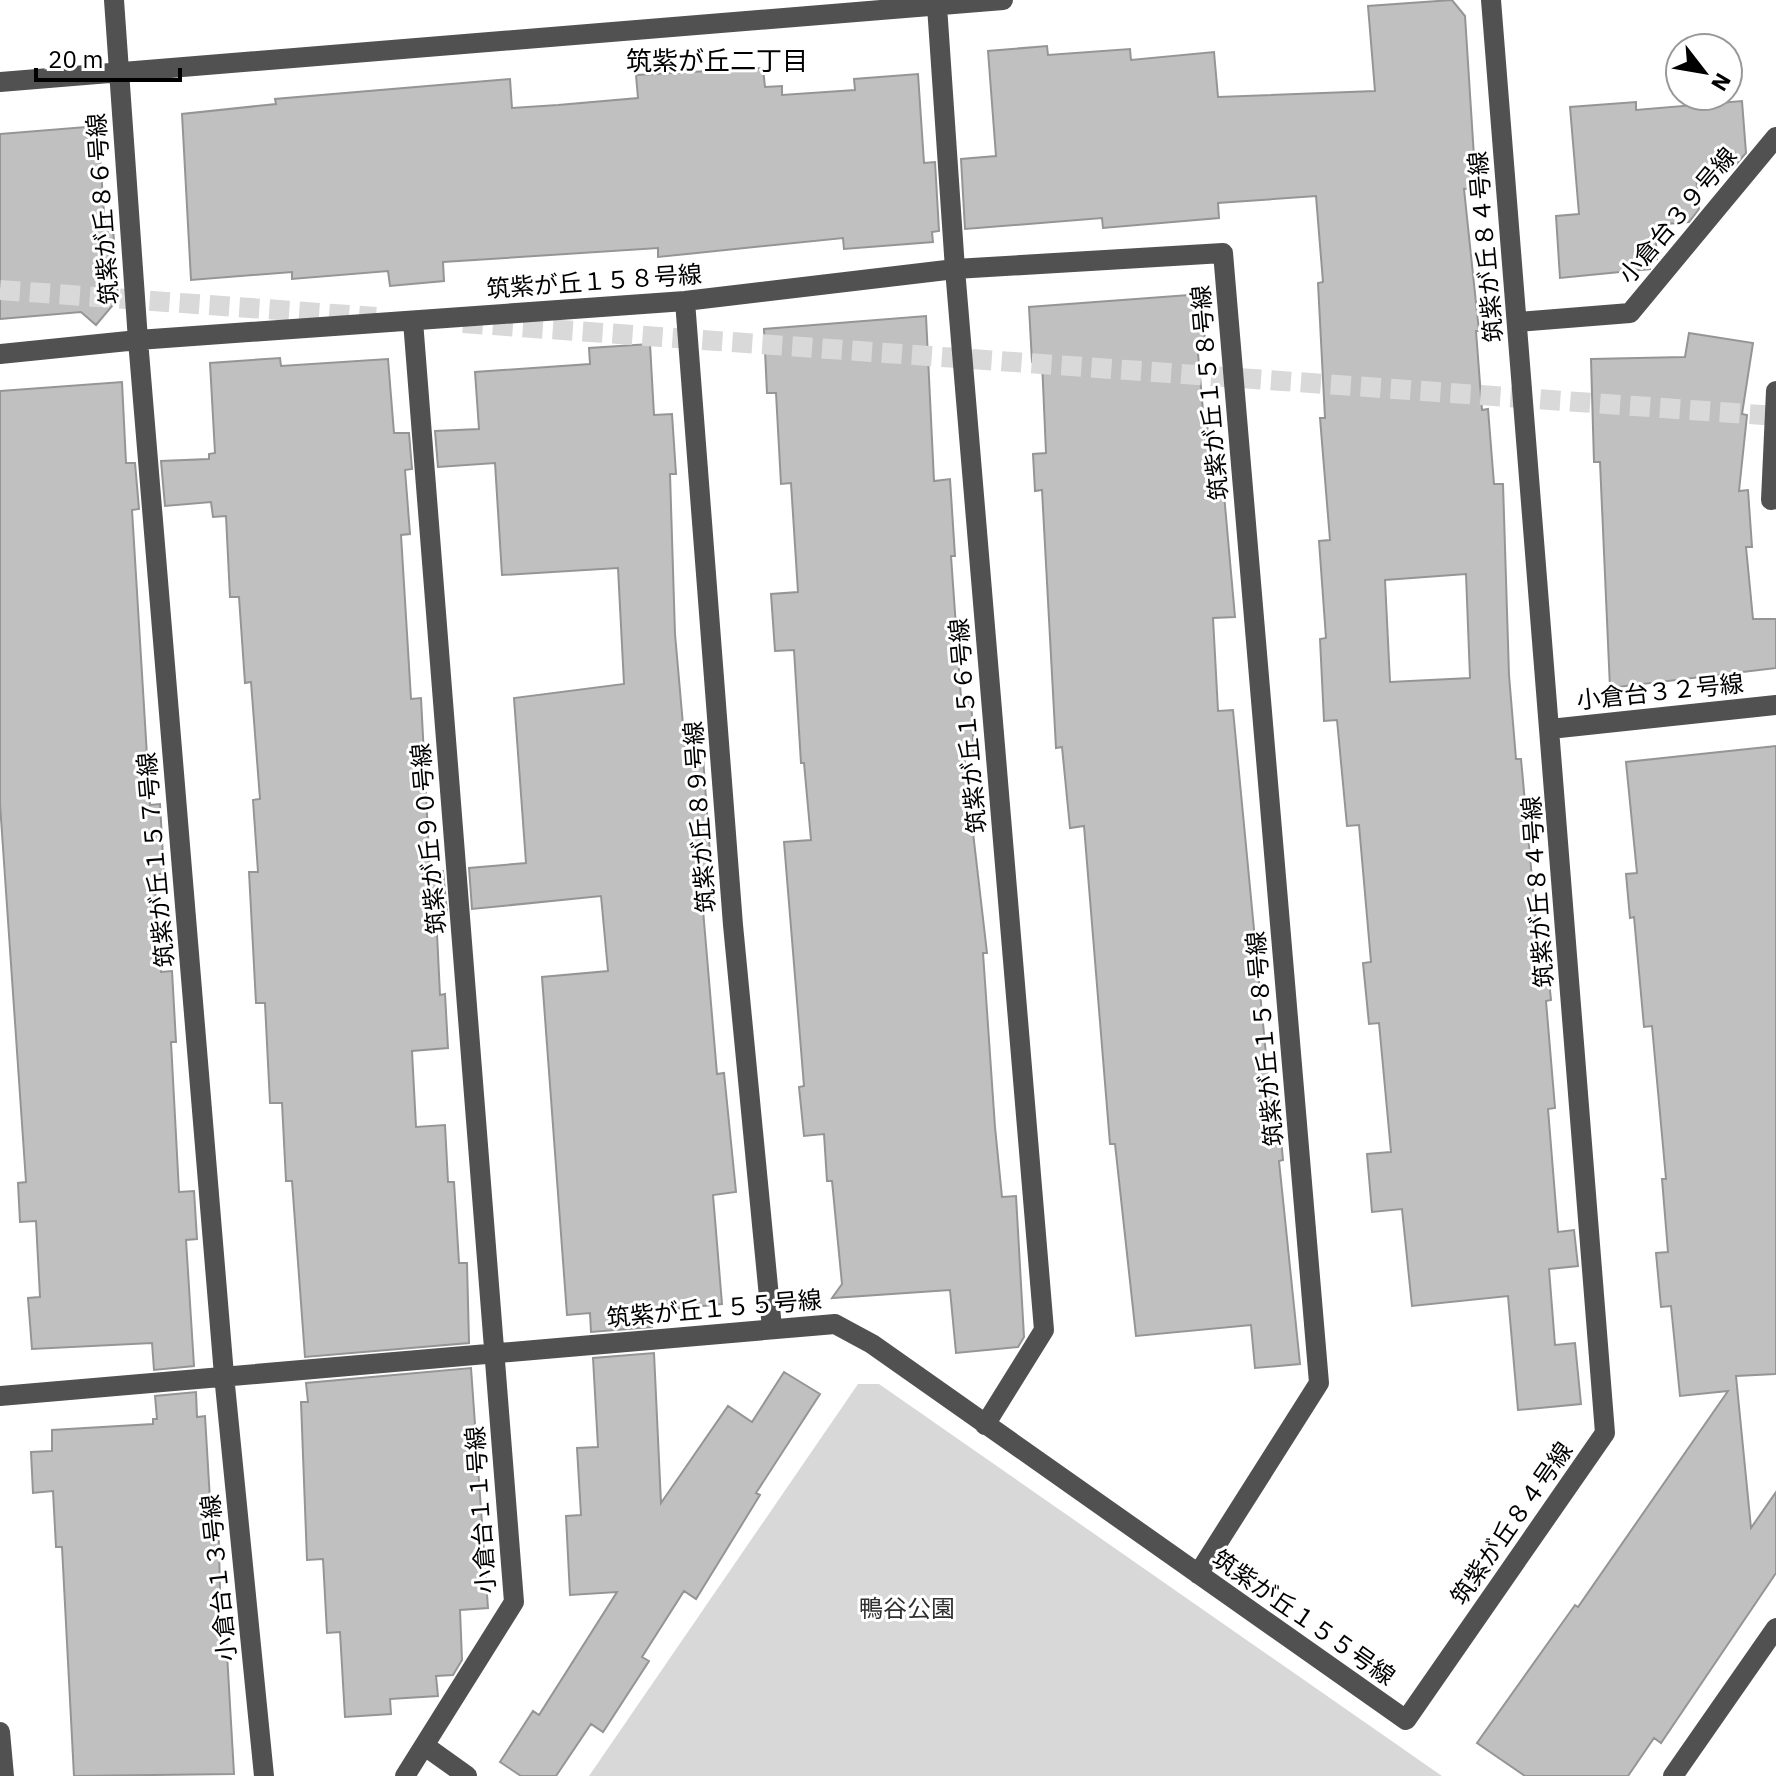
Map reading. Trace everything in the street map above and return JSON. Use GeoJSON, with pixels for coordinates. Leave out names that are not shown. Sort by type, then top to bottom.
{"type":"FeatureCollection","features":[{"type":"Feature","properties":{"kind":"street","name":"筑紫が丘８６号線"},"geometry":{"type":"LineString","coordinates":[[114,0],[138,340]]}},
{"type":"Feature","properties":{"kind":"street"},"geometry":{"type":"LineString","coordinates":[[0,82],[1003,0]]}},
{"type":"Feature","properties":{"kind":"street","name":"筑紫が丘８４号線"},"geometry":{"type":"LineString","coordinates":[[1406,1720],[1605,1433],[1491,0]]}},
{"type":"Feature","properties":{"kind":"street","name":"筑紫が丘１５６号線"},"geometry":{"type":"LineString","coordinates":[[937,6],[955,269],[1044,1330],[985,1425]]}},
{"type":"Feature","properties":{"kind":"street","name":"小倉台３９号線"},"geometry":{"type":"LineString","coordinates":[[1517,322],[1630,313],[1776,137]]}},
{"type":"Feature","properties":{"kind":"street","name":"筑紫が丘１５８号線"},"geometry":{"type":"LineString","coordinates":[[0,354],[138,340],[685,301],[955,269],[1223,253],[1319,1383],[1198,1574]]}},
{"type":"Feature","properties":{"kind":"street","name":"筑紫が丘８９号線"},"geometry":{"type":"LineString","coordinates":[[685,301],[733,925],[772,1328]]}},
{"type":"Feature","properties":{"kind":"street","name":"筑紫が丘９０号線"},"geometry":{"type":"LineString","coordinates":[[413,321],[496,1353]]}},
{"type":"Feature","properties":{"kind":"street","name":"筑紫が丘１５７号線"},"geometry":{"type":"LineString","coordinates":[[138,340],[224,1375]]}},
{"type":"Feature","properties":{"kind":"street"},"geometry":{"type":"LineString","coordinates":[[1776,391],[1771,500],[1776,499]]}},
{"type":"Feature","properties":{"kind":"street","name":"小倉台３２号線"},"geometry":{"type":"LineString","coordinates":[[1550,729],[1776,705]]}},
{"type":"Feature","properties":{"kind":"street","name":"筑紫が丘１５５号線"},"geometry":{"type":"LineString","coordinates":[[0,1396],[835,1324],[872,1344],[1406,1720]]}},
{"type":"Feature","properties":{"kind":"street","name":"小倉台１１号線"},"geometry":{"type":"LineString","coordinates":[[405,1776],[514,1602],[496,1353]]}},
{"type":"Feature","properties":{"kind":"street","name":"小倉台１３号線"},"geometry":{"type":"LineString","coordinates":[[224,1375],[264,1776]]}},
{"type":"Feature","properties":{"kind":"street"},"geometry":{"type":"LineString","coordinates":[[1673,1776],[1776,1628]]}},
{"type":"Feature","properties":{"kind":"street"},"geometry":{"type":"LineString","coordinates":[[0,1732],[4,1776]]}},
{"type":"Feature","properties":{"kind":"street"},"geometry":{"type":"LineString","coordinates":[[425,1746],[467,1776]]}},
{"type":"Feature","properties":{"kind":"green space","name":"鴨谷公園"},"geometry":{"type":"Polygon","coordinates":[[[858,1384],[879,1384],[1442,1776],[589,1776],[858,1384]]]}},
{"type":"Feature","properties":{"kind":"building"},"geometry":{"type":"Polygon","coordinates":[[[1452,0],[1465,16],[1476,188],[1464,189],[1479,331],[1476,331],[1482,410],[1488,409],[1494,484],[1503,484],[1509,675],[1516,759],[1521,759],[1539,954],[1546,953],[1551,1000],[1546,1001],[1555,1108],[1548,1109],[1558,1232],[1574,1230],[1578,1266],[1549,1269],[1555,1345],[1575,1343],[1581,1404],[1518,1410],[1508,1296],[1412,1306],[1402,1209],[1372,1212],[1367,1154],[1391,1152],[1379,1023],[1369,1024],[1363,963],[1371,962],[1359,825],[1347,826],[1337,720],[1324,721],[1320,639],[1326,638],[1319,541],[1330,540],[1320,418],[1325,418],[1318,283],[1323,282],[1316,196],[1218,203],[1219,218],[1103,228],[1102,218],[965,229],[961,159],[996,156],[988,51],[1047,46],[1048,55],[1130,49],[1131,60],[1214,52],[1218,97],[1375,91],[1368,6],[1452,0]],[[1466,574],[1385,580],[1390,682],[1470,678],[1466,574]]]}},
{"type":"Feature","properties":{"kind":"building"},"geometry":{"type":"Polygon","coordinates":[[[763,68],[765,87],[782,86],[782,95],[855,90],[854,79],[918,74],[924,163],[935,162],[939,231],[932,232],[933,242],[844,249],[843,238],[658,257],[658,248],[443,262],[444,281],[390,286],[388,271],[292,279],[292,272],[191,280],[182,114],[276,104],[275,99],[510,79],[512,108],[558,105],[638,98],[636,75],[763,68]]]}},
{"type":"Feature","properties":{"kind":"building"},"geometry":{"type":"Polygon","coordinates":[[[1636,102],[1636,110],[1664,108],[1664,112],[1743,112],[1746,153],[1733,168],[1701,171],[1701,175],[1696,175],[1699,209],[1689,222],[1655,225],[1657,259],[1649,260],[1650,269],[1560,278],[1556,216],[1579,214],[1570,107],[1636,102]]]}},
{"type":"Feature","properties":{"kind":"building"},"geometry":{"type":"Polygon","coordinates":[[[98,126],[105,228],[113,227],[118,299],[96,325],[81,312],[0,319],[0,134],[98,126]]]}},
{"type":"Feature","properties":{"kind":"building"},"geometry":{"type":"Polygon","coordinates":[[[1202,294],[1205,342],[1197,342],[1204,422],[1207,422],[1210,462],[1221,461],[1235,617],[1213,618],[1218,711],[1233,710],[1269,1086],[1276,1086],[1283,1160],[1279,1161],[1300,1364],[1255,1368],[1251,1325],[1136,1336],[1115,1144],[1110,1144],[1084,826],[1070,828],[1062,747],[1056,748],[1042,490],[1035,491],[1033,454],[1046,453],[1042,361],[1032,362],[1029,307],[1202,294]]]}},
{"type":"Feature","properties":{"kind":"building"},"geometry":{"type":"Polygon","coordinates":[[[926,316],[934,481],[950,479],[955,556],[951,556],[961,698],[971,698],[974,754],[964,755],[987,953],[983,953],[995,1127],[1002,1197],[1016,1196],[1024,1337],[1018,1347],[956,1353],[950,1290],[832,1298],[842,1284],[832,1181],[827,1181],[824,1134],[804,1136],[799,1087],[804,1086],[784,842],[811,840],[804,763],[801,763],[794,650],[775,651],[771,594],[798,592],[791,483],[781,484],[776,393],[767,393],[764,329],[926,316]]]}},
{"type":"Feature","properties":{"kind":"building"},"geometry":{"type":"Polygon","coordinates":[[[1689,333],[1753,343],[1742,414],[1747,415],[1739,491],[1748,490],[1752,547],[1746,547],[1753,619],[1776,619],[1776,668],[1610,688],[1600,462],[1594,462],[1591,359],[1685,357],[1689,333]]]}},
{"type":"Feature","properties":{"kind":"building"},"geometry":{"type":"Polygon","coordinates":[[[650,344],[654,415],[672,414],[676,474],[670,474],[675,634],[686,759],[703,757],[714,909],[703,910],[717,1074],[724,1073],[736,1192],[713,1195],[722,1304],[652,1311],[652,1327],[591,1332],[590,1313],[567,1315],[542,977],[608,971],[601,896],[472,909],[469,868],[526,863],[514,698],[624,684],[618,568],[502,575],[495,463],[438,467],[435,431],[479,429],[475,372],[590,364],[589,348],[650,344]]]}},
{"type":"Feature","properties":{"kind":"building"},"geometry":{"type":"Polygon","coordinates":[[[280,358],[281,366],[388,359],[394,433],[409,433],[412,469],[405,470],[410,534],[401,535],[411,699],[421,698],[430,872],[443,871],[447,912],[436,913],[440,995],[445,994],[448,1048],[412,1051],[416,1127],[445,1125],[448,1182],[454,1182],[459,1263],[467,1263],[469,1343],[305,1357],[292,1181],[286,1181],[282,1103],[270,1103],[265,1003],[256,1003],[249,872],[258,872],[253,800],[260,799],[251,682],[245,683],[239,597],[230,597],[226,516],[213,517],[211,502],[165,506],[161,461],[209,459],[209,454],[215,453],[210,363],[280,358]]]}},
{"type":"Feature","properties":{"kind":"building"},"geometry":{"type":"Polygon","coordinates":[[[122,382],[126,463],[135,463],[139,509],[132,510],[150,805],[160,804],[164,874],[154,874],[161,972],[172,971],[176,1042],[171,1042],[179,1192],[194,1191],[197,1239],[186,1240],[194,1366],[154,1370],[152,1343],[32,1349],[28,1298],[40,1297],[36,1221],[20,1222],[18,1183],[26,1182],[0,804],[0,391],[122,382]]]}},
{"type":"Feature","properties":{"kind":"building"},"geometry":{"type":"Polygon","coordinates":[[[1776,746],[1776,1374],[1736,1376],[1751,1528],[1776,1492],[1776,1573],[1661,1743],[1654,1738],[1628,1776],[1525,1776],[1477,1743],[1575,1605],[1578,1607],[1728,1391],[1680,1396],[1671,1306],[1661,1307],[1656,1253],[1668,1252],[1662,1179],[1666,1179],[1652,1026],[1644,1027],[1634,917],[1630,918],[1626,874],[1637,873],[1626,762],[1776,746]]]}},
{"type":"Feature","properties":{"kind":"building"},"geometry":{"type":"Polygon","coordinates":[[[654,1353],[661,1503],[728,1406],[752,1422],[784,1372],[820,1394],[756,1493],[760,1495],[696,1599],[684,1591],[642,1657],[649,1661],[603,1732],[591,1724],[556,1776],[521,1776],[500,1762],[533,1711],[539,1715],[617,1592],[570,1595],[566,1516],[581,1515],[577,1448],[598,1447],[593,1358],[654,1353]]]}},
{"type":"Feature","properties":{"kind":"building"},"geometry":{"type":"Polygon","coordinates":[[[471,1368],[488,1608],[460,1610],[462,1660],[453,1675],[436,1676],[438,1696],[390,1699],[391,1714],[345,1717],[340,1632],[327,1633],[323,1559],[307,1560],[301,1402],[308,1402],[306,1383],[471,1368]]]}},
{"type":"Feature","properties":{"kind":"building"},"geometry":{"type":"Polygon","coordinates":[[[196,1392],[197,1417],[205,1416],[210,1500],[218,1500],[221,1637],[226,1636],[234,1774],[74,1776],[62,1547],[56,1547],[53,1491],[33,1493],[31,1452],[52,1451],[52,1430],[153,1424],[153,1419],[157,1419],[155,1396],[196,1392]]]}},
{"type":"Feature","properties":{"kind":"tunnel"},"geometry":{"type":"LineString","coordinates":[[0,290],[376,317]]}},
{"type":"Feature","properties":{"kind":"tunnel"},"geometry":{"type":"LineString","coordinates":[[463,323],[1776,416]]}},
{"type":"Feature","properties":{"kind":"district","name":"筑紫が丘二丁目"},"geometry":{"type":"Point","coordinates":[717,60]}}]}
